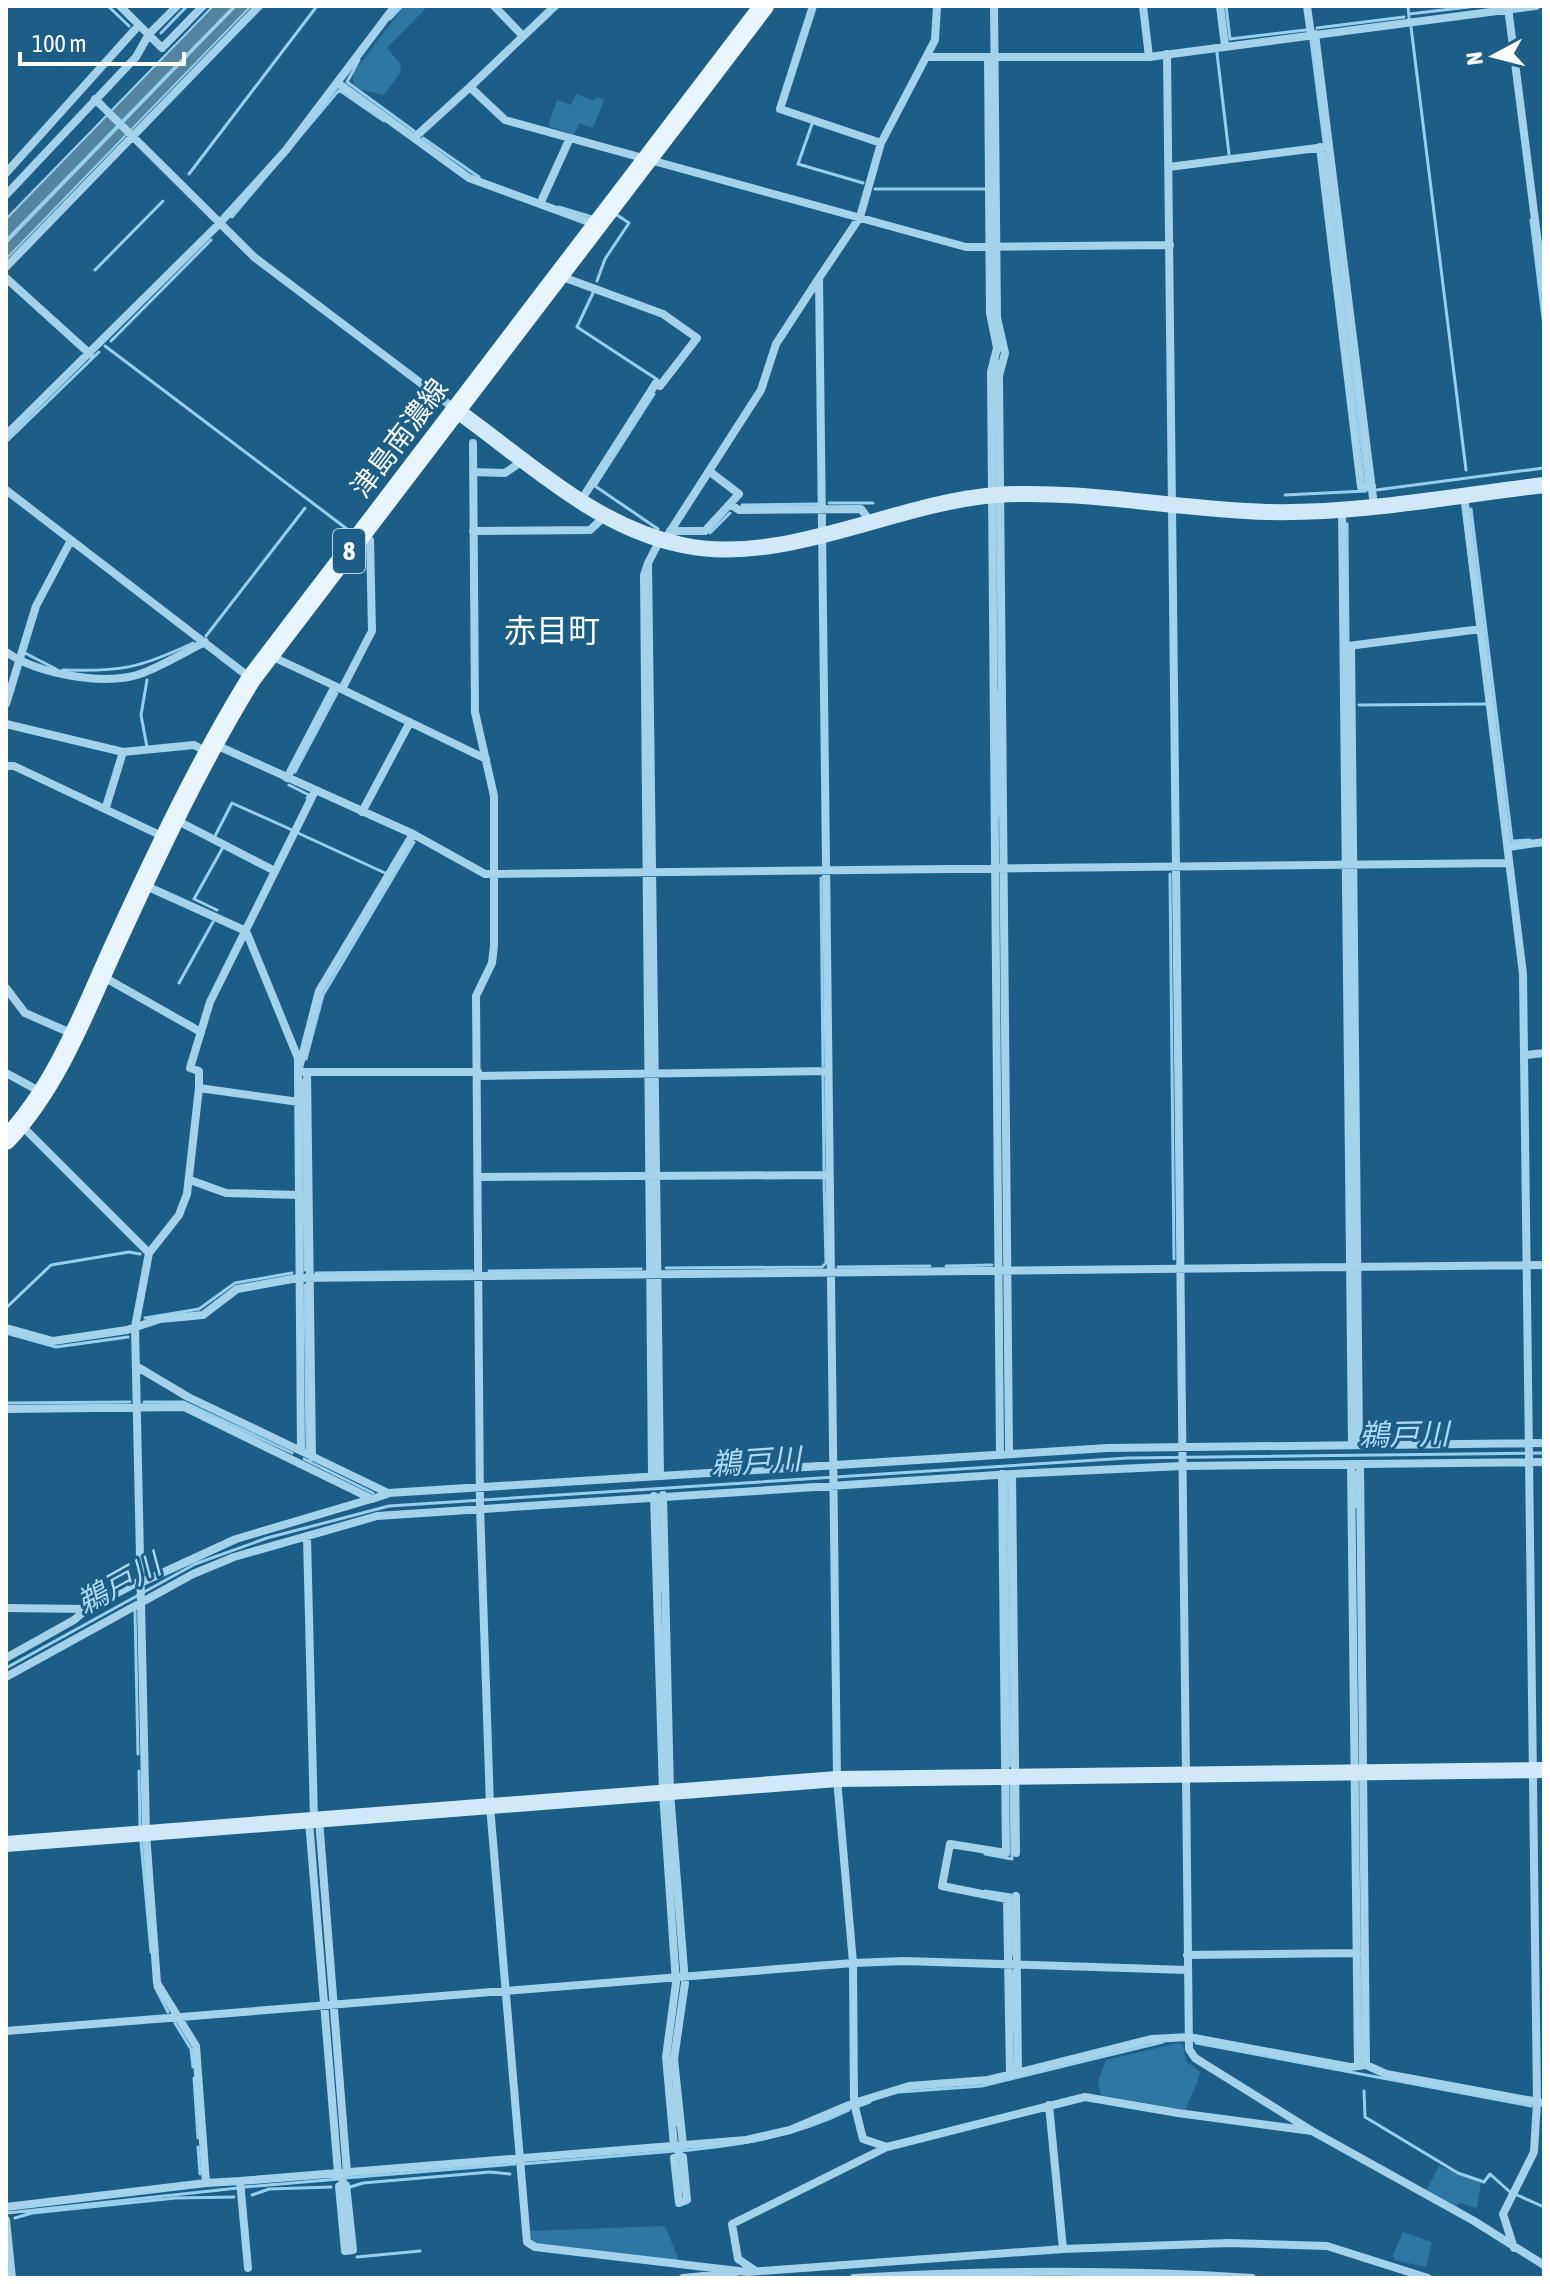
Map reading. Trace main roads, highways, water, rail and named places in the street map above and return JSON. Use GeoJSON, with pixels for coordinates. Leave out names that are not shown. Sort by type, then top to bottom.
{"type":"FeatureCollection","features":[{"type":"Feature","properties":{"kind":"main road","name":"津島南濃線"},"geometry":{"type":"LineString","coordinates":[[6,1140],[42,1093],[73,1034],[168,828],[209,748],[251,679],[764,6]]}},
{"type":"Feature","properties":{"kind":"waterway"},"geometry":{"type":"LineString","coordinates":[[108,6],[129,26]]}},
{"type":"Feature","properties":{"kind":"waterway"},"geometry":{"type":"LineString","coordinates":[[161,33],[187,6]]}},
{"type":"Feature","properties":{"kind":"waterway"},"geometry":{"type":"LineString","coordinates":[[189,174],[317,6]]}},
{"type":"Feature","properties":{"kind":"waterway"},"geometry":{"type":"LineString","coordinates":[[390,19],[402,6]]}},
{"type":"Feature","properties":{"kind":"waterway"},"geometry":{"type":"LineString","coordinates":[[1226,6],[1230,39],[1306,30]]}},
{"type":"Feature","properties":{"kind":"waterway"},"geometry":{"type":"LineString","coordinates":[[1408,6],[1409,18]]}},
{"type":"Feature","properties":{"kind":"waterway"},"geometry":{"type":"LineString","coordinates":[[1409,14],[1477,6]]}},
{"type":"Feature","properties":{"kind":"waterway"},"geometry":{"type":"LineString","coordinates":[[1317,28],[1404,17]]}},
{"type":"Feature","properties":{"kind":"waterway"},"geometry":{"type":"LineString","coordinates":[[1411,27],[1466,470]]}},
{"type":"Feature","properties":{"kind":"waterway"},"geometry":{"type":"LineString","coordinates":[[1311,41],[1324,142]]}},
{"type":"Feature","properties":{"kind":"waterway"},"geometry":{"type":"LineString","coordinates":[[1217,53],[1229,154]]}},
{"type":"Feature","properties":{"kind":"waterway"},"geometry":{"type":"LineString","coordinates":[[359,60],[347,82],[414,131]]}},
{"type":"Feature","properties":{"kind":"waterway"},"geometry":{"type":"LineString","coordinates":[[232,217],[339,90],[384,121]]}},
{"type":"Feature","properties":{"kind":"waterway"},"geometry":{"type":"LineString","coordinates":[[812,124],[798,164],[863,183]]}},
{"type":"Feature","properties":{"kind":"waterway"},"geometry":{"type":"LineString","coordinates":[[423,138],[479,177]]}},
{"type":"Feature","properties":{"kind":"waterway"},"geometry":{"type":"LineString","coordinates":[[1325,153],[1366,482]]}},
{"type":"Feature","properties":{"kind":"waterway"},"geometry":{"type":"LineString","coordinates":[[875,189],[985,189]]}},
{"type":"Feature","properties":{"kind":"waterway"},"geometry":{"type":"LineString","coordinates":[[95,270],[163,201]]}},
{"type":"Feature","properties":{"kind":"waterway"},"geometry":{"type":"LineString","coordinates":[[559,207],[592,217]]}},
{"type":"Feature","properties":{"kind":"waterway"},"geometry":{"type":"LineString","coordinates":[[597,281],[605,259],[629,223],[617,215]]}},
{"type":"Feature","properties":{"kind":"waterway"},"geometry":{"type":"LineString","coordinates":[[1531,220],[1544,326]]}},
{"type":"Feature","properties":{"kind":"waterway"},"geometry":{"type":"LineString","coordinates":[[111,341],[211,240]]}},
{"type":"Feature","properties":{"kind":"waterway"},"geometry":{"type":"LineString","coordinates":[[593,293],[577,327],[658,380]]}},
{"type":"Feature","properties":{"kind":"waterway"},"geometry":{"type":"LineString","coordinates":[[105,346],[351,532]]}},
{"type":"Feature","properties":{"kind":"waterway"},"geometry":{"type":"LineString","coordinates":[[6,442],[99,352]]}},
{"type":"Feature","properties":{"kind":"waterway"},"geometry":{"type":"LineString","coordinates":[[995,377],[999,361]]}},
{"type":"Feature","properties":{"kind":"waterway"},"geometry":{"type":"LineString","coordinates":[[654,394],[595,486],[658,529]]}},
{"type":"Feature","properties":{"kind":"waterway"},"geometry":{"type":"LineString","coordinates":[[1376,490],[1544,468]]}},
{"type":"Feature","properties":{"kind":"waterway"},"geometry":{"type":"LineString","coordinates":[[1285,495],[1366,491]]}},
{"type":"Feature","properties":{"kind":"waterway"},"geometry":{"type":"LineString","coordinates":[[829,503],[873,503]]}},
{"type":"Feature","properties":{"kind":"waterway"},"geometry":{"type":"LineString","coordinates":[[742,505],[817,504]]}},
{"type":"Feature","properties":{"kind":"waterway"},"geometry":{"type":"LineString","coordinates":[[206,636],[305,508]]}},
{"type":"Feature","properties":{"kind":"waterway"},"geometry":{"type":"LineString","coordinates":[[1471,509],[1512,841],[1530,840]]}},
{"type":"Feature","properties":{"kind":"waterway"},"geometry":{"type":"LineString","coordinates":[[710,533],[730,513]]}},
{"type":"Feature","properties":{"kind":"waterway"},"geometry":{"type":"LineString","coordinates":[[1347,524],[1348,642]]}},
{"type":"Feature","properties":{"kind":"waterway"},"geometry":{"type":"LineString","coordinates":[[63,670],[130,667],[193,643]]}},
{"type":"Feature","properties":{"kind":"waterway"},"geometry":{"type":"LineString","coordinates":[[23,652],[56,669]]}},
{"type":"Feature","properties":{"kind":"waterway"},"geometry":{"type":"LineString","coordinates":[[147,680],[141,715],[147,747]]}},
{"type":"Feature","properties":{"kind":"waterway"},"geometry":{"type":"LineString","coordinates":[[998,692],[999,816]]}},
{"type":"Feature","properties":{"kind":"waterway"},"geometry":{"type":"LineString","coordinates":[[295,772],[337,693]]}},
{"type":"Feature","properties":{"kind":"waterway"},"geometry":{"type":"LineString","coordinates":[[1359,705],[1486,704]]}},
{"type":"Feature","properties":{"kind":"waterway"},"geometry":{"type":"LineString","coordinates":[[289,785],[309,795],[307,798]]}},
{"type":"Feature","properties":{"kind":"waterway"},"geometry":{"type":"LineString","coordinates":[[215,836],[232,803],[292,830]]}},
{"type":"Feature","properties":{"kind":"waterway"},"geometry":{"type":"LineString","coordinates":[[298,833],[385,873]]}},
{"type":"Feature","properties":{"kind":"waterway"},"geometry":{"type":"LineString","coordinates":[[306,1059],[323,995],[414,842]]}},
{"type":"Feature","properties":{"kind":"waterway"},"geometry":{"type":"LineString","coordinates":[[217,910],[194,899],[222,849]]}},
{"type":"Feature","properties":{"kind":"waterway"},"geometry":{"type":"LineString","coordinates":[[1170,874],[1174,1259]]}},
{"type":"Feature","properties":{"kind":"waterway"},"geometry":{"type":"LineString","coordinates":[[821,878],[823,1066]]}},
{"type":"Feature","properties":{"kind":"waterway"},"geometry":{"type":"LineString","coordinates":[[179,983],[213,922]]}},
{"type":"Feature","properties":{"kind":"waterway"},"geometry":{"type":"LineString","coordinates":[[823,1075],[824,1171]]}},
{"type":"Feature","properties":{"kind":"waterway"},"geometry":{"type":"LineString","coordinates":[[303,1080],[305,1270]]}},
{"type":"Feature","properties":{"kind":"waterway"},"geometry":{"type":"LineString","coordinates":[[666,1268],[822,1267],[826,1263],[824,1180]]}},
{"type":"Feature","properties":{"kind":"waterway"},"geometry":{"type":"LineString","coordinates":[[6,1308],[51,1265],[129,1252],[140,1254]]}},
{"type":"Feature","properties":{"kind":"waterway"},"geometry":{"type":"LineString","coordinates":[[946,1266],[992,1265]]}},
{"type":"Feature","properties":{"kind":"waterway"},"geometry":{"type":"LineString","coordinates":[[838,1267],[930,1266]]}},
{"type":"Feature","properties":{"kind":"waterway"},"geometry":{"type":"LineString","coordinates":[[489,1271],[641,1269]]}},
{"type":"Feature","properties":{"kind":"waterway"},"geometry":{"type":"LineString","coordinates":[[316,1273],[472,1271]]}},
{"type":"Feature","properties":{"kind":"waterway"},"geometry":{"type":"LineString","coordinates":[[145,1318],[199,1309],[235,1283],[292,1273]]}},
{"type":"Feature","properties":{"kind":"waterway"},"geometry":{"type":"LineString","coordinates":[[305,1285],[307,1449]]}},
{"type":"Feature","properties":{"kind":"waterway"},"geometry":{"type":"LineString","coordinates":[[6,1333],[56,1347],[128,1337]]}},
{"type":"Feature","properties":{"kind":"waterway"},"geometry":{"type":"LineString","coordinates":[[6,1403],[130,1402]]}},
{"type":"Feature","properties":{"kind":"waterway"},"geometry":{"type":"LineString","coordinates":[[144,1402],[184,1402],[292,1453]]}},
{"type":"Feature","properties":{"kind":"waterway","name":"鵜戸川"},"geometry":{"type":"LineString","coordinates":[[6,1668],[195,1564],[267,1538],[389,1506],[1128,1458],[1544,1453]]}},
{"type":"Feature","properties":{"kind":"waterway"},"geometry":{"type":"LineString","coordinates":[[304,1459],[373,1493]]}},
{"type":"Feature","properties":{"kind":"waterway"},"geometry":{"type":"LineString","coordinates":[[1356,1472],[1356,1507]]}},
{"type":"Feature","properties":{"kind":"waterway"},"geometry":{"type":"LineString","coordinates":[[1007,1479],[1010,1766]]}},
{"type":"Feature","properties":{"kind":"waterway"},"geometry":{"type":"LineString","coordinates":[[659,1499],[661,1590]]}},
{"type":"Feature","properties":{"kind":"waterway"},"geometry":{"type":"LineString","coordinates":[[135,1611],[138,1754]]}},
{"type":"Feature","properties":{"kind":"waterway"},"geometry":{"type":"LineString","coordinates":[[139,1771],[140,1825]]}},
{"type":"Feature","properties":{"kind":"waterway"},"geometry":{"type":"LineString","coordinates":[[985,1854],[1012,1859],[1011,1786]]}},
{"type":"Feature","properties":{"kind":"waterway"},"geometry":{"type":"LineString","coordinates":[[141,1842],[151,1952]]}},
{"type":"Feature","properties":{"kind":"waterway"},"geometry":{"type":"LineString","coordinates":[[985,1891],[1011,1895],[1013,1954]]}},
{"type":"Feature","properties":{"kind":"waterway"},"geometry":{"type":"LineString","coordinates":[[1013,1972],[1013,2032]]}},
{"type":"Feature","properties":{"kind":"waterway"},"geometry":{"type":"LineString","coordinates":[[155,1987],[168,2012]]}},
{"type":"Feature","properties":{"kind":"waterway"},"geometry":{"type":"LineString","coordinates":[[175,2023],[191,2049],[193,2067]]}},
{"type":"Feature","properties":{"kind":"waterway"},"geometry":{"type":"LineString","coordinates":[[900,2092],[982,2086],[1163,2042]]}},
{"type":"Feature","properties":{"kind":"waterway"},"geometry":{"type":"LineString","coordinates":[[1196,2043],[1531,2106]]}},
{"type":"Feature","properties":{"kind":"waterway"},"geometry":{"type":"LineString","coordinates":[[194,2078],[198,2138]]}},
{"type":"Feature","properties":{"kind":"waterway"},"geometry":{"type":"LineString","coordinates":[[673,2089],[676,2125]]}},
{"type":"Feature","properties":{"kind":"waterway"},"geometry":{"type":"LineString","coordinates":[[1364,2091],[1365,2117],[1458,2173],[1484,2182],[1490,2174],[1510,2192]]}},
{"type":"Feature","properties":{"kind":"waterway"},"geometry":{"type":"LineString","coordinates":[[859,2106],[870,2102]]}},
{"type":"Feature","properties":{"kind":"waterway"},"geometry":{"type":"LineString","coordinates":[[680,2151],[767,2138],[808,2127],[849,2110]]}},
{"type":"Feature","properties":{"kind":"waterway"},"geometry":{"type":"LineString","coordinates":[[198,2147],[200,2174]]}},
{"type":"Feature","properties":{"kind":"waterway"},"geometry":{"type":"LineString","coordinates":[[522,2164],[675,2151]]}},
{"type":"Feature","properties":{"kind":"waterway"},"geometry":{"type":"LineString","coordinates":[[679,2163],[682,2191]]}},
{"type":"Feature","properties":{"kind":"waterway"},"geometry":{"type":"LineString","coordinates":[[345,2178],[515,2164]]}},
{"type":"Feature","properties":{"kind":"waterway"},"geometry":{"type":"LineString","coordinates":[[350,2187],[363,2183],[490,2172],[510,2174]]}},
{"type":"Feature","properties":{"kind":"waterway"},"geometry":{"type":"LineString","coordinates":[[244,2187],[339,2179]]}},
{"type":"Feature","properties":{"kind":"waterway"},"geometry":{"type":"LineString","coordinates":[[252,2195],[269,2189],[331,2187]]}},
{"type":"Feature","properties":{"kind":"waterway"},"geometry":{"type":"LineString","coordinates":[[7,2213],[238,2188]]}},
{"type":"Feature","properties":{"kind":"waterway"},"geometry":{"type":"LineString","coordinates":[[1517,2195],[1544,2207]]}},
{"type":"Feature","properties":{"kind":"waterway"},"geometry":{"type":"LineString","coordinates":[[15,2218],[32,2213],[176,2198],[234,2197]]}},
{"type":"Feature","properties":{"kind":"waterway"},"geometry":{"type":"LineString","coordinates":[[357,2257],[420,2251]]}},
{"type":"Feature","properties":{"kind":"district","name":"赤目町"},"geometry":{"type":"Point","coordinates":[552,631]}}]}
